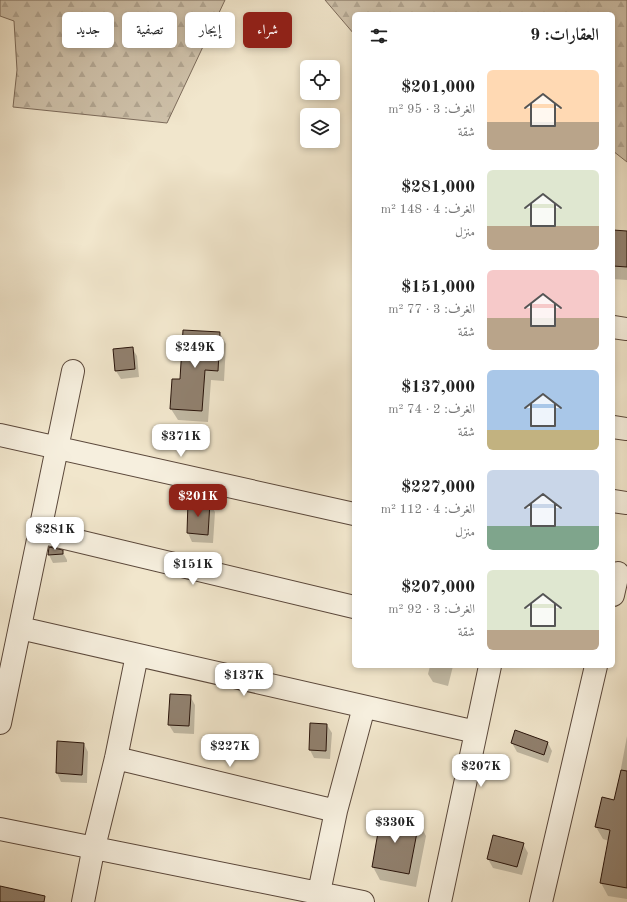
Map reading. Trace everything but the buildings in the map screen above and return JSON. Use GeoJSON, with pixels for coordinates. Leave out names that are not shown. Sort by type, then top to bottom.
{"type":"FeatureCollection","features":[{"type":"Feature","properties":{"kind":"street"},"geometry":{"type":"LineString","coordinates":[[615,327],[627,329]]}},
{"type":"Feature","properties":{"kind":"street"},"geometry":{"type":"LineString","coordinates":[[0,723],[73,371]]}},
{"type":"Feature","properties":{"kind":"street"},"geometry":{"type":"LineString","coordinates":[[615,427],[627,429]]}},
{"type":"Feature","properties":{"kind":"street"},"geometry":{"type":"LineString","coordinates":[[0,435],[352,514]]}},
{"type":"Feature","properties":{"kind":"street"},"geometry":{"type":"LineString","coordinates":[[615,501],[627,503]]}},
{"type":"Feature","properties":{"kind":"street"},"geometry":{"type":"LineString","coordinates":[[40,532],[352,607]]}},
{"type":"Feature","properties":{"kind":"street"},"geometry":{"type":"LineString","coordinates":[[615,588],[619,574]]}},
{"type":"Feature","properties":{"kind":"street"},"geometry":{"type":"LineString","coordinates":[[20,628],[476,732]]}},
{"type":"Feature","properties":{"kind":"street"},"geometry":{"type":"LineString","coordinates":[[83,902],[94,848],[116,758],[137,655]]}},
{"type":"Feature","properties":{"kind":"street"},"geometry":{"type":"LineString","coordinates":[[440,902],[490,668]]}},
{"type":"Feature","properties":{"kind":"street"},"geometry":{"type":"LineString","coordinates":[[541,902],[596,668]]}},
{"type":"Feature","properties":{"kind":"street"},"geometry":{"type":"LineString","coordinates":[[318,898],[336,811],[364,707]]}},
{"type":"Feature","properties":{"kind":"street"},"geometry":{"type":"LineString","coordinates":[[116,758],[336,811]]}},
{"type":"Feature","properties":{"kind":"street"},"geometry":{"type":"LineString","coordinates":[[0,829],[94,848],[318,898],[363,902]]}},
{"type":"Feature","properties":{"kind":"green space"},"geometry":{"type":"Polygon","coordinates":[[[0,0],[225,0],[219,12],[185,12],[185,48],[202,48],[167,123],[13,107],[17,70],[14,21],[0,16],[0,0]]]}},
{"type":"Feature","properties":{"kind":"green space"},"geometry":{"type":"Polygon","coordinates":[[[325,0],[627,0],[627,162],[615,153],[615,12],[352,12],[352,32],[325,0]]]}}]}
